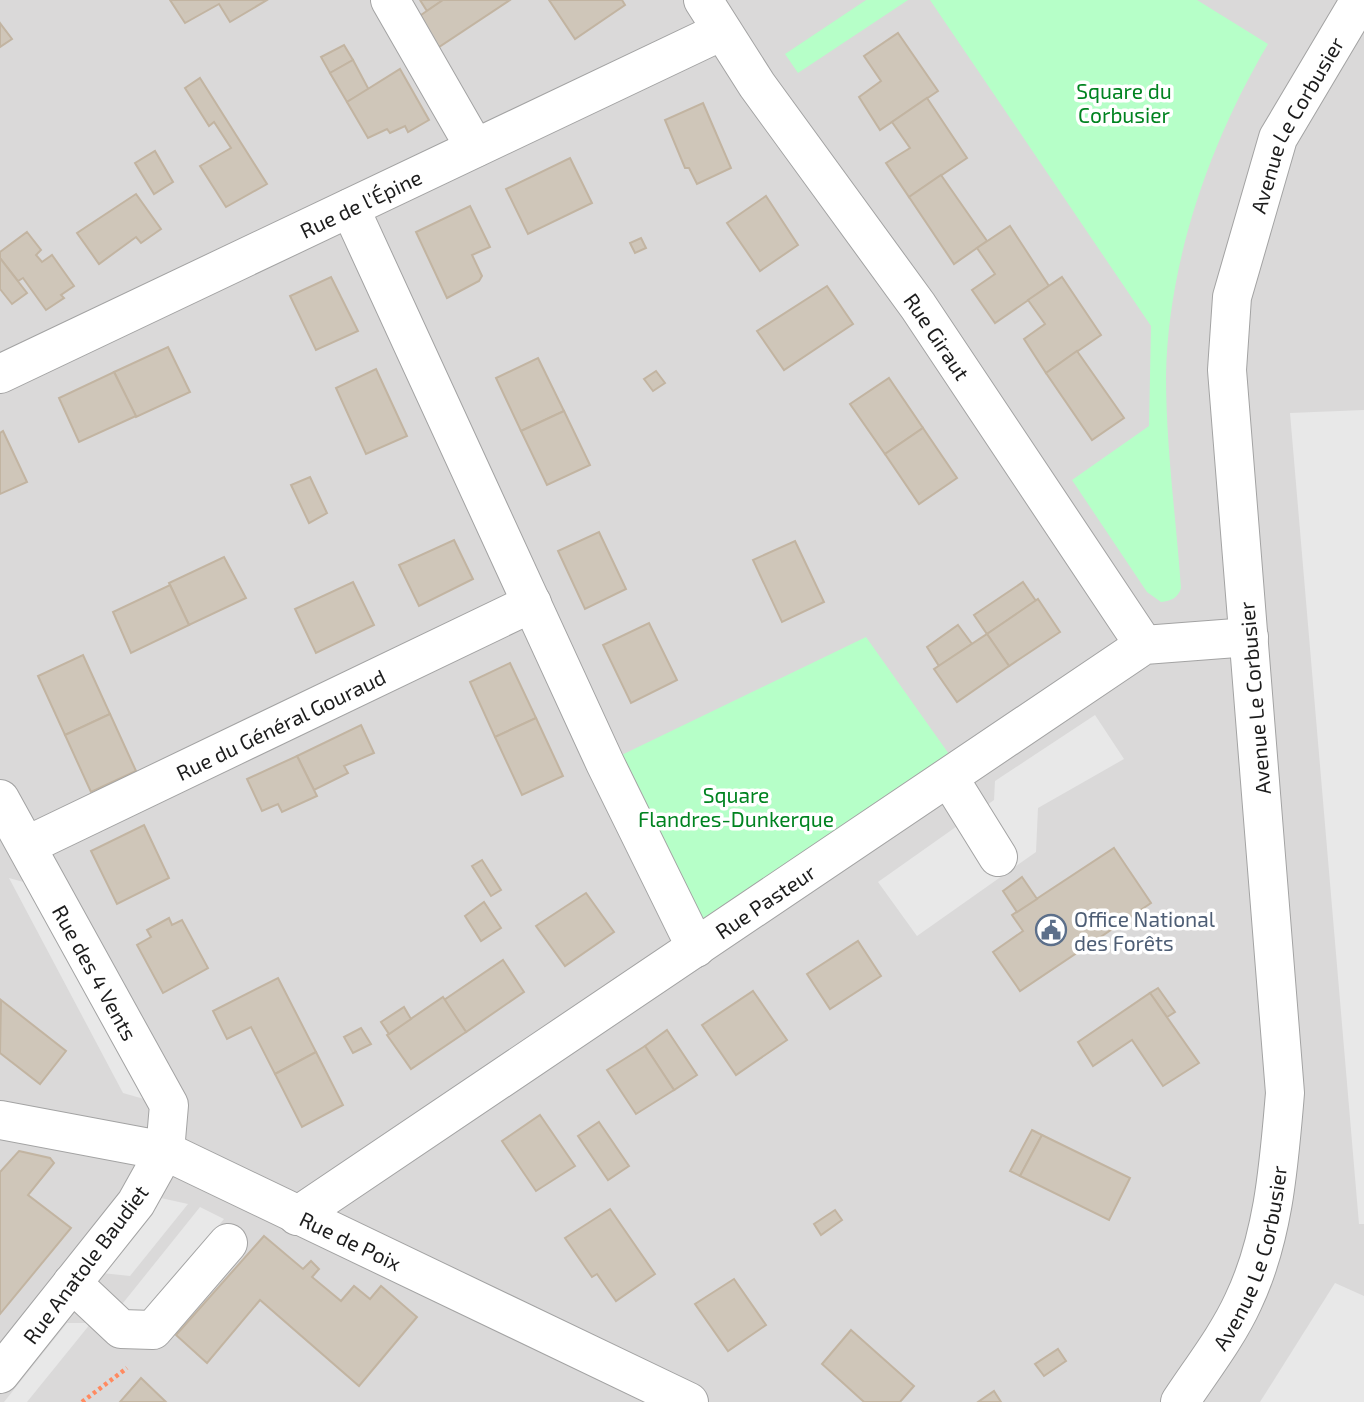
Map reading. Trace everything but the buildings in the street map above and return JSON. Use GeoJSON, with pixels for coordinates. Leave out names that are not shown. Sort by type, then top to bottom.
{"type":"FeatureCollection","features":[{"type":"Feature","properties":{"kind":"street"},"geometry":{"type":"LineString","coordinates":[[390,0],[475,148]]}},
{"type":"Feature","properties":{"kind":"street","name":"Avenue Le Corbusier"},"geometry":{"type":"LineString","coordinates":[[1180,1402],[1243,1303],[1262,1252],[1277,1182],[1286,1093],[1227,370],[1232,297],[1278,138],[1360,0]]}},
{"type":"Feature","properties":{"kind":"street","name":"Rue de l'Épine"},"geometry":{"type":"LineString","coordinates":[[0,374],[475,148],[712,15]]}},
{"type":"Feature","properties":{"kind":"street","name":"Rue Giraut"},"geometry":{"type":"LineString","coordinates":[[712,15],[757,85],[918,306],[1144,645]]}},
{"type":"Feature","properties":{"kind":"street"},"geometry":{"type":"LineString","coordinates":[[350,208],[605,763],[696,948]]}},
{"type":"Feature","properties":{"kind":"street","name":"Rue du Général Gouraud"},"geometry":{"type":"LineString","coordinates":[[28,845],[532,603]]}},
{"type":"Feature","properties":{"kind":"street","name":"Rue Pasteur"},"geometry":{"type":"LineString","coordinates":[[298,1216],[1144,645],[1249,637]]}},
{"type":"Feature","properties":{"kind":"street"},"geometry":{"type":"LineString","coordinates":[[949,778],[998,857]]}},
{"type":"Feature","properties":{"kind":"street","name":"Rue des 4 Vents"},"geometry":{"type":"LineString","coordinates":[[0,799],[28,845],[169,1105],[166,1151]]}},
{"type":"Feature","properties":{"kind":"street","name":"Rue de Poix"},"geometry":{"type":"LineString","coordinates":[[3,1125],[166,1151],[689,1402]]}},
{"type":"Feature","properties":{"kind":"street","name":"Rue Anatole Baudiet"},"geometry":{"type":"LineString","coordinates":[[0,1374],[136,1203],[166,1151]]}},
{"type":"Feature","properties":{"kind":"street"},"geometry":{"type":"LineString","coordinates":[[72,1283],[121,1329],[153,1330],[228,1243]]}},
{"type":"Feature","properties":{"kind":"shaded area"},"geometry":{"type":"Polygon","coordinates":[[[0,0],[1364,0],[1364,1402],[0,1402],[0,0]]]}},
{"type":"Feature","properties":{"kind":"shaded area"},"geometry":{"type":"Polygon","coordinates":[[[1364,410],[1364,1224],[1359,1224],[1290,413],[1364,410]]]}},
{"type":"Feature","properties":{"kind":"shaded area"},"geometry":{"type":"Polygon","coordinates":[[[1095,715],[1124,759],[1038,808],[1036,852],[917,936],[878,882],[994,800],[995,781],[1095,715]]]}},
{"type":"Feature","properties":{"kind":"shaded area"},"geometry":{"type":"Polygon","coordinates":[[[9,878],[38,886],[158,1103],[123,1093],[9,878]]]}},
{"type":"Feature","properties":{"kind":"shaded area"},"geometry":{"type":"Polygon","coordinates":[[[161,1198],[188,1204],[130,1276],[102,1273],[161,1198]]]}},
{"type":"Feature","properties":{"kind":"shaded area"},"geometry":{"type":"Polygon","coordinates":[[[200,1207],[224,1219],[148,1313],[119,1308],[200,1207]]]}},
{"type":"Feature","properties":{"kind":"shaded area"},"geometry":{"type":"Polygon","coordinates":[[[1335,1283],[1364,1296],[1364,1402],[1260,1402],[1335,1283]]]}},
{"type":"Feature","properties":{"kind":"shaded area"},"geometry":{"type":"Polygon","coordinates":[[[67,1323],[91,1323],[27,1402],[4,1402],[67,1323]]]}},
{"type":"Feature","properties":{"kind":"green space"},"geometry":{"type":"Polygon","coordinates":[[[866,0],[908,0],[798,73],[785,54],[866,0]]]}},
{"type":"Feature","properties":{"kind":"green space","name":"Square du Corbusier"},"geometry":{"type":"Polygon","coordinates":[[[930,0],[1197,0],[1268,44],[1228,121],[1211,162],[1184,246],[1175,289],[1169,333],[1166,403],[1181,588],[1171,600],[1161,602],[1147,592],[1072,480],[1149,426],[1151,326],[930,0]]]}},
{"type":"Feature","properties":{"kind":"green space","name":"Square Flandres-Dunkerque"},"geometry":{"type":"Polygon","coordinates":[[[866,637],[961,771],[696,948],[605,763],[866,637]]]}},
{"type":"Feature","properties":{"kind":"place","name":"Office National des Forêts"},"geometry":{"type":"Point","coordinates":[1051,930]}}]}
